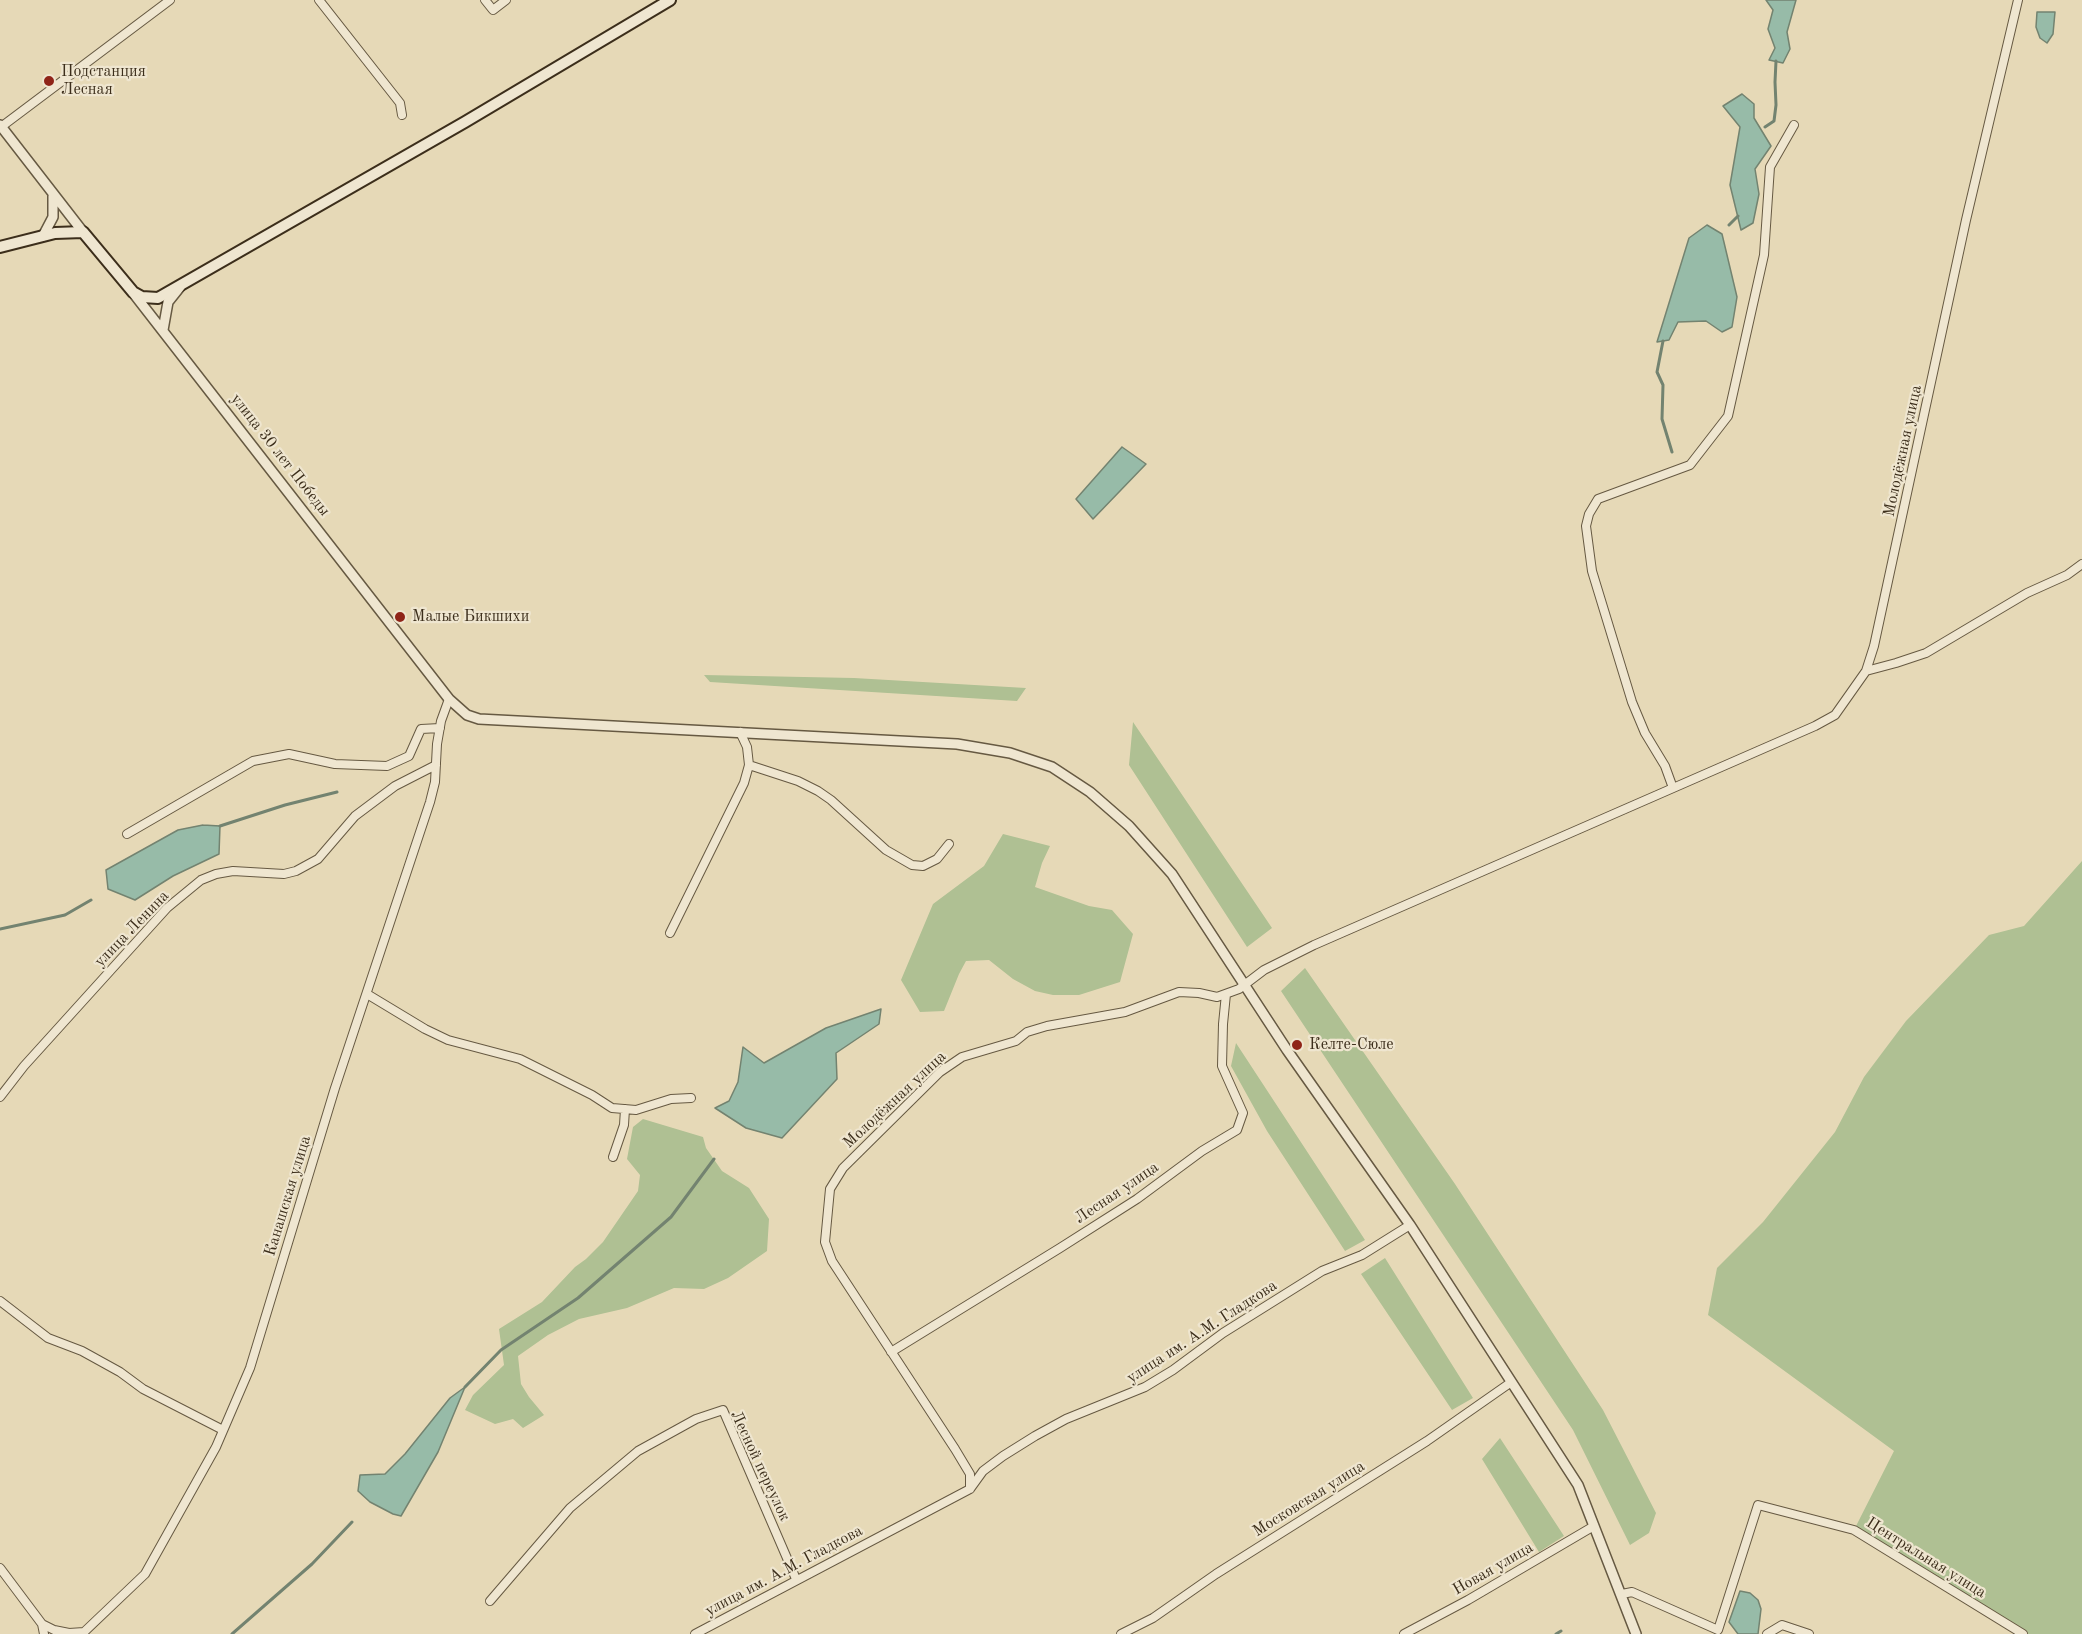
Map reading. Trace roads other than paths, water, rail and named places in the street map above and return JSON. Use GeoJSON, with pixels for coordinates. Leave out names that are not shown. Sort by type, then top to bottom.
{"type":"FeatureCollection","features":[{"type":"Feature","properties":{"kind":"main road"},"geometry":{"type":"LineString","coordinates":[[133,292],[142,297],[158,298],[180,287],[465,122],[661,2]]}},
{"type":"Feature","properties":{"kind":"main road"},"geometry":{"type":"LineString","coordinates":[[0,247],[43,236],[83,232]]}},
{"type":"Feature","properties":{"kind":"main road","name":"улица 30 лет Победы"},"geometry":{"type":"LineString","coordinates":[[83,232],[133,292]]}},
{"type":"Feature","properties":{"kind":"street"},"geometry":{"type":"LineString","coordinates":[[83,232],[1,126],[170,0]]}},
{"type":"Feature","properties":{"kind":"street"},"geometry":{"type":"LineString","coordinates":[[320,0],[400,103],[402,115]]}},
{"type":"Feature","properties":{"kind":"street"},"geometry":{"type":"LineString","coordinates":[[485,0],[493,10],[506,0]]}},
{"type":"Feature","properties":{"kind":"street","name":"Молодёжная улица"},"geometry":{"type":"LineString","coordinates":[[970,1488],[970,1474],[832,1261],[825,1242],[828,1204],[830,1189],[843,1168],[940,1072],[962,1057],[1016,1041],[1027,1032],[1047,1026],[1125,1012],[1179,992],[1217,997],[1239,989],[1264,970],[1314,945],[1815,726],[1834,715],[1866,670],[1874,646],[1966,220],[2018,0]]}},
{"type":"Feature","properties":{"kind":"street"},"geometry":{"type":"LineString","coordinates":[[1674,788],[1665,766],[1645,733],[1632,702],[1592,571],[1586,526],[1589,513],[1598,499],[1690,465],[1728,416],[1764,255],[1770,167],[1794,125]]}},
{"type":"Feature","properties":{"kind":"street"},"geometry":{"type":"LineString","coordinates":[[43,236],[53,217],[52,193]]}},
{"type":"Feature","properties":{"kind":"street"},"geometry":{"type":"LineString","coordinates":[[163,330],[168,302],[180,287]]}},
{"type":"Feature","properties":{"kind":"street","name":"улица 30 лет Победы"},"geometry":{"type":"LineString","coordinates":[[133,292],[449,699],[467,715],[479,719],[957,744],[1010,753],[1052,767],[1090,792],[1129,826],[1172,874],[1287,1050],[1410,1225],[1510,1383],[1532,1411],[1578,1485],[1636,1634]]}},
{"type":"Feature","properties":{"kind":"street"},"geometry":{"type":"LineString","coordinates":[[1866,670],[1926,653],[2027,593],[2067,575],[2082,564]]}},
{"type":"Feature","properties":{"kind":"street","name":"Канашская улица"},"geometry":{"type":"LineString","coordinates":[[83,1633],[145,1574],[216,1447],[250,1368],[335,1088],[430,802],[440,728],[449,699]]}},
{"type":"Feature","properties":{"kind":"street"},"geometry":{"type":"LineString","coordinates":[[127,834],[253,761],[289,754],[335,764],[387,766],[409,756],[421,729],[440,728]]}},
{"type":"Feature","properties":{"kind":"street"},"geometry":{"type":"LineString","coordinates":[[670,933],[740,792],[749,765],[747,747],[740,732]]}},
{"type":"Feature","properties":{"kind":"street","name":"улица Ленина"},"geometry":{"type":"LineString","coordinates":[[0,1097],[24,1066],[167,908],[201,880],[232,871],[284,874],[296,871],[318,859],[355,816],[395,786],[436,765]]}},
{"type":"Feature","properties":{"kind":"street"},"geometry":{"type":"LineString","coordinates":[[749,765],[798,781],[818,791],[886,850],[912,865],[923,866],[938,859],[949,844]]}},
{"type":"Feature","properties":{"kind":"street"},"geometry":{"type":"LineString","coordinates":[[367,994],[440,1036],[478,1049],[520,1059],[592,1095],[612,1108],[636,1110],[671,1099],[690,1098]]}},
{"type":"Feature","properties":{"kind":"street","name":"Лесная улица"},"geometry":{"type":"LineString","coordinates":[[891,1352],[1137,1199],[1202,1151],[1237,1130],[1243,1113],[1222,1066],[1226,994]]}},
{"type":"Feature","properties":{"kind":"street"},"geometry":{"type":"LineString","coordinates":[[613,1157],[624,1125],[625,1109]]}},
{"type":"Feature","properties":{"kind":"street","name":"улица им. А.М. Гладкова"},"geometry":{"type":"LineString","coordinates":[[695,1634],[970,1488],[984,1471],[1035,1436],[1066,1419],[1118,1400],[1145,1387],[1173,1370],[1223,1333],[1322,1271],[1362,1255],[1410,1225]]}},
{"type":"Feature","properties":{"kind":"street"},"geometry":{"type":"LineString","coordinates":[[0,1302],[48,1338],[82,1351],[120,1372],[143,1389],[223,1430]]}},
{"type":"Feature","properties":{"kind":"street","name":"Московская улица"},"geometry":{"type":"LineString","coordinates":[[1121,1634],[1153,1618],[1226,1567],[1427,1441],[1510,1383]]}},
{"type":"Feature","properties":{"kind":"street","name":"Лесной переулок"},"geometry":{"type":"LineString","coordinates":[[490,1601],[570,1508],[638,1451],[696,1419],[723,1410],[796,1579]]}},
{"type":"Feature","properties":{"kind":"street","name":"Центральная улица"},"geometry":{"type":"LineString","coordinates":[[1622,1594],[1632,1592],[1721,1632],[1758,1505],[1854,1530],[2023,1634]]}},
{"type":"Feature","properties":{"kind":"street","name":"Новая улица"},"geometry":{"type":"LineString","coordinates":[[1404,1634],[1468,1600],[1594,1526]]}},
{"type":"Feature","properties":{"kind":"street"},"geometry":{"type":"LineString","coordinates":[[0,1568],[42,1624],[44,1634]]}},
{"type":"Feature","properties":{"kind":"street"},"geometry":{"type":"LineString","coordinates":[[42,1624],[54,1630],[83,1633]]}},
{"type":"Feature","properties":{"kind":"street"},"geometry":{"type":"LineString","coordinates":[[1767,1634],[1782,1625],[1809,1634]]}},
{"type":"Feature","properties":{"kind":"waterway"},"geometry":{"type":"LineString","coordinates":[[1765,127],[1774,121],[1776,61]]}},
{"type":"Feature","properties":{"kind":"waterway"},"geometry":{"type":"LineString","coordinates":[[1729,225],[1738,216]]}},
{"type":"Feature","properties":{"kind":"waterway"},"geometry":{"type":"LineString","coordinates":[[1663,341],[1657,372],[1663,385],[1662,419],[1672,452]]}},
{"type":"Feature","properties":{"kind":"waterway"},"geometry":{"type":"LineString","coordinates":[[220,826],[285,805],[337,792]]}},
{"type":"Feature","properties":{"kind":"waterway"},"geometry":{"type":"LineString","coordinates":[[0,929],[65,915],[91,900]]}},
{"type":"Feature","properties":{"kind":"waterway"},"geometry":{"type":"LineString","coordinates":[[465,1387],[501,1350],[578,1298],[671,1217],[714,1159]]}},
{"type":"Feature","properties":{"kind":"waterway"},"geometry":{"type":"LineString","coordinates":[[232,1634],[312,1564],[352,1522]]}},
{"type":"Feature","properties":{"kind":"waterway"},"geometry":{"type":"LineString","coordinates":[[1556,1634],[1561,1631]]}},
{"type":"Feature","properties":{"kind":"place","name":"Подстанция Лесная"},"geometry":{"type":"Point","coordinates":[49,81]}},
{"type":"Feature","properties":{"kind":"place","name":"Малые Бикшихи"},"geometry":{"type":"Point","coordinates":[400,617]}},
{"type":"Feature","properties":{"kind":"place","name":"Келте-Сюле"},"geometry":{"type":"Point","coordinates":[1297,1045]}}]}
